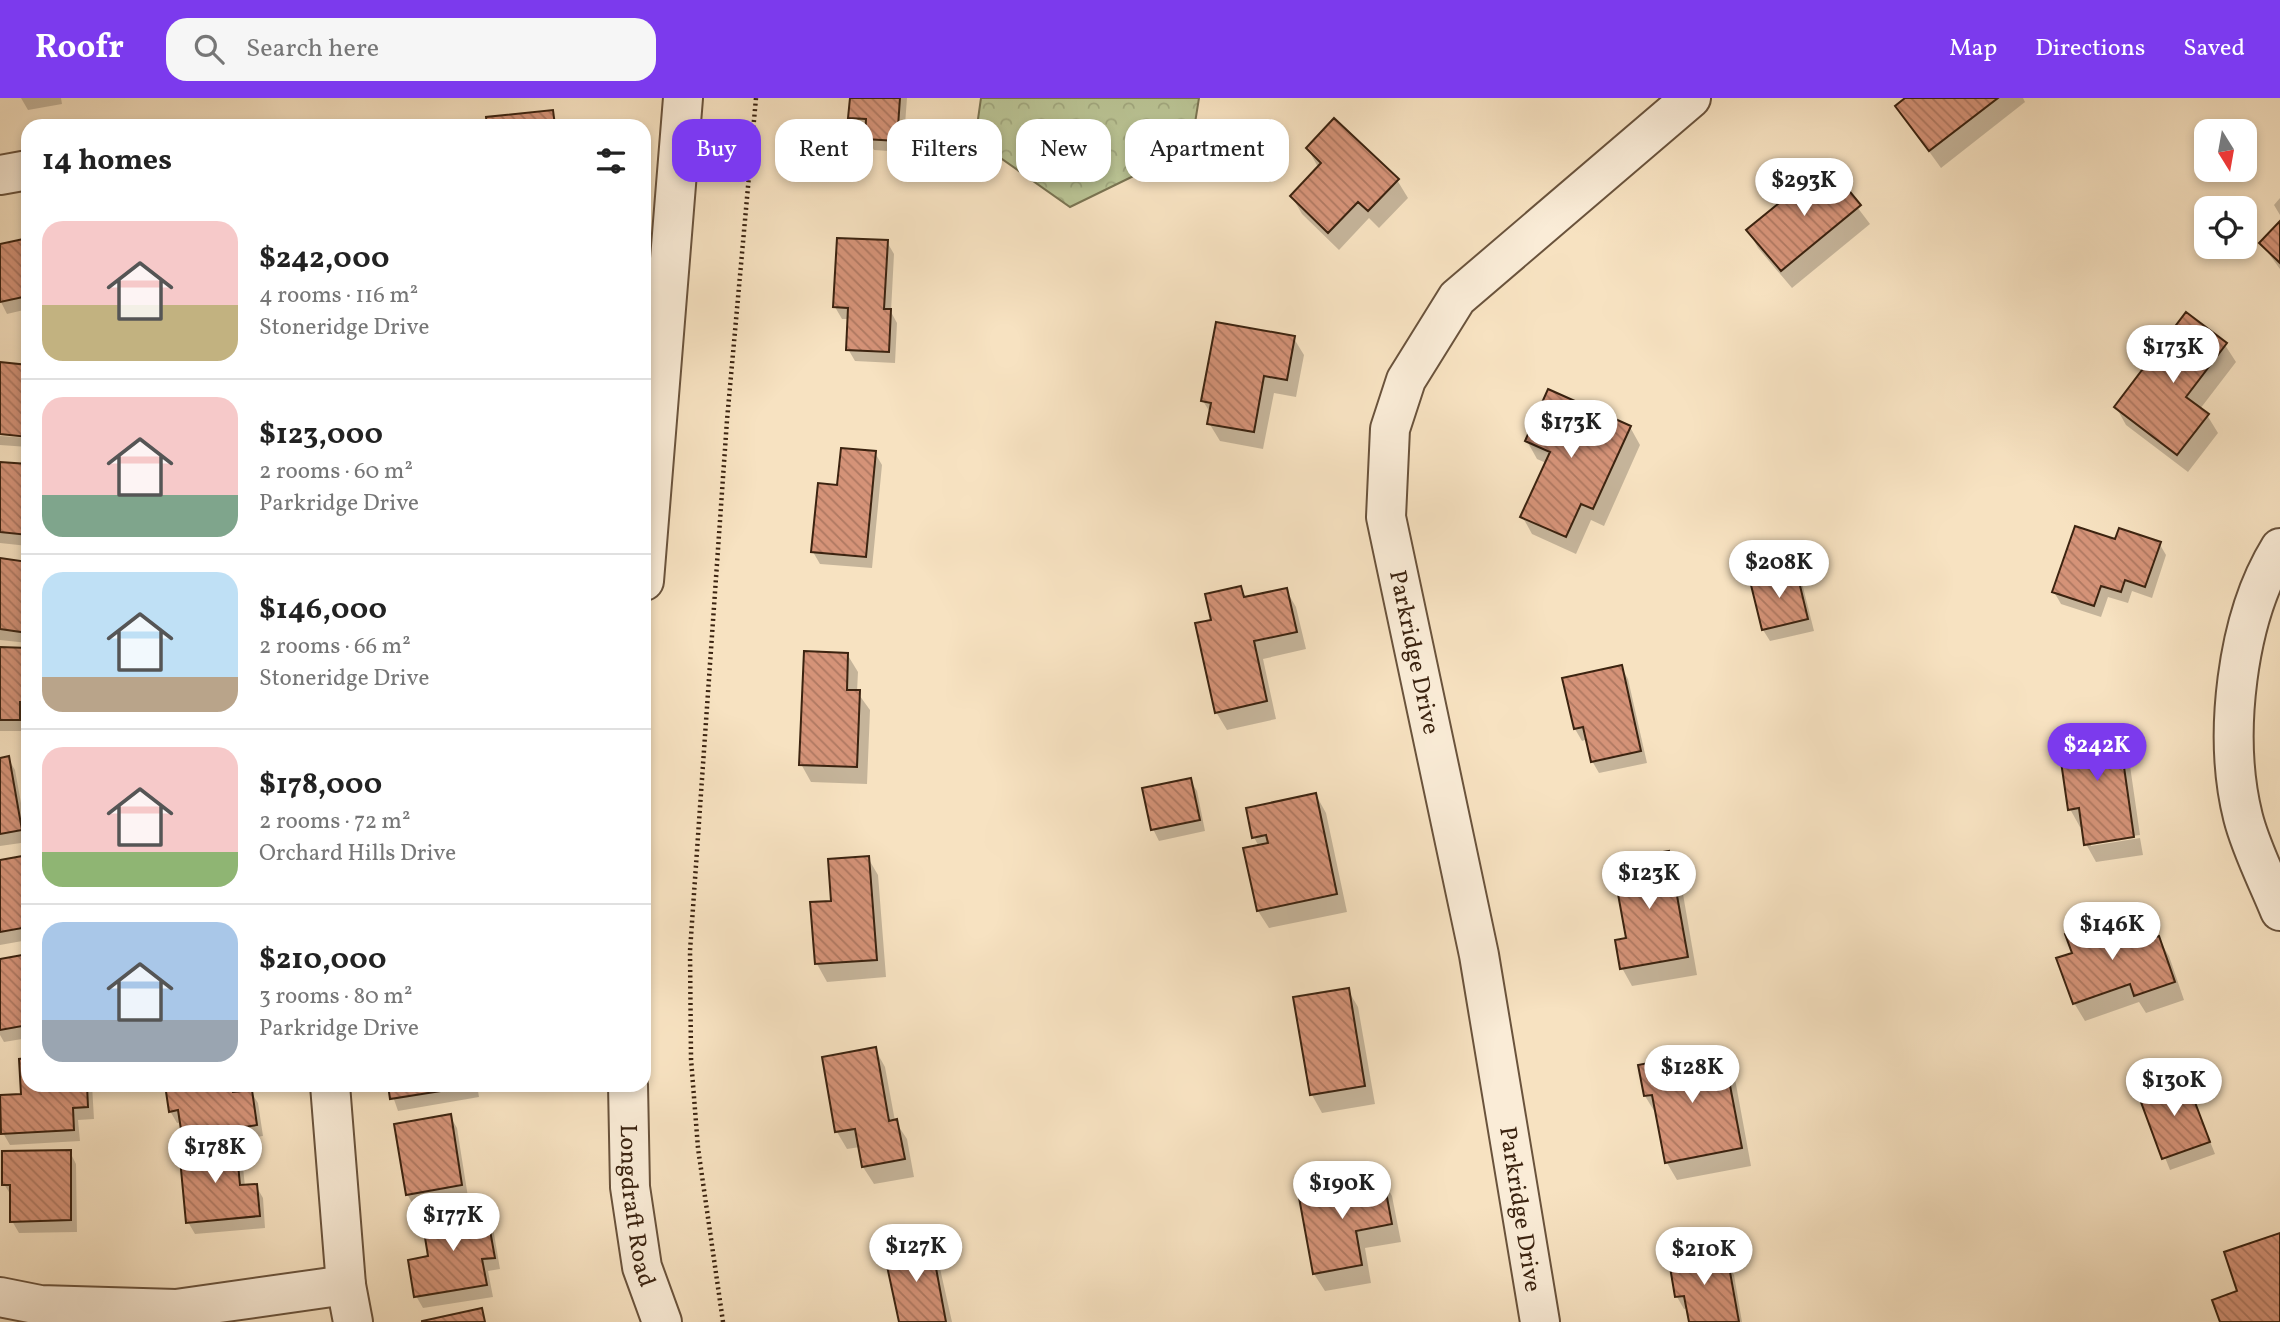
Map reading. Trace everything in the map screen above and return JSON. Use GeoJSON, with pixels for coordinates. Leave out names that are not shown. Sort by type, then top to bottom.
{"type":"FeatureCollection","features":[{"type":"Feature","properties":{"kind":"street"},"geometry":{"type":"LineString","coordinates":[[651,494],[683,98]]}},
{"type":"Feature","properties":{"kind":"street","name":"Parkridge Drive"},"geometry":{"type":"LineString","coordinates":[[1540,1322],[1479,955],[1387,517],[1390,429],[1406,380],[1457,298],[1691,98]]}},
{"type":"Feature","properties":{"kind":"street"},"geometry":{"type":"LineString","coordinates":[[0,174],[21,171]]}},
{"type":"Feature","properties":{"kind":"street"},"geometry":{"type":"LineString","coordinates":[[2280,548],[2269,566],[2240,656],[2232,742],[2243,817],[2280,911]]}},
{"type":"Feature","properties":{"kind":"street"},"geometry":{"type":"LineString","coordinates":[[331,1092],[346,1285],[353,1322]]}},
{"type":"Feature","properties":{"kind":"street","name":"Longdraft Road"},"geometry":{"type":"LineString","coordinates":[[628,1092],[630,1187],[642,1267],[662,1322]]}},
{"type":"Feature","properties":{"kind":"street"},"geometry":{"type":"LineString","coordinates":[[0,1297],[40,1305],[176,1309],[346,1285]]}},
{"type":"Feature","properties":{"kind":"path"},"geometry":{"type":"LineString","coordinates":[[723,1322],[698,1148],[691,1059],[690,951],[727,421],[756,98]]}},
{"type":"Feature","properties":{"kind":"green space"},"geometry":{"type":"Polygon","coordinates":[[[981,98],[1199,98],[1196,119],[1125,119],[1125,180],[1070,207],[1035,182],[1111,182],[1111,119],[1016,119],[1016,169],[1002,159],[1002,119],[978,119],[981,98]]]}},
{"type":"Feature","properties":{"kind":"building"},"geometry":{"type":"Polygon","coordinates":[[[850,98],[900,98],[899,119],[887,119],[887,140],[873,140],[873,119],[848,118],[850,98]]]}},
{"type":"Feature","properties":{"kind":"building"},"geometry":{"type":"Polygon","coordinates":[[[1905,98],[1998,98],[1929,151],[1895,106],[1905,98]]]}},
{"type":"Feature","properties":{"kind":"building"},"geometry":{"type":"Polygon","coordinates":[[[553,110],[554,119],[486,119],[553,110]]]}},
{"type":"Feature","properties":{"kind":"building"},"geometry":{"type":"Polygon","coordinates":[[[1334,118],[1399,179],[1368,211],[1358,202],[1328,233],[1290,196],[1321,163],[1306,148],[1334,118]]]}},
{"type":"Feature","properties":{"kind":"building"},"geometry":{"type":"Polygon","coordinates":[[[1827,164],[1861,205],[1781,271],[1746,230],[1827,164]]]}},
{"type":"Feature","properties":{"kind":"building"},"geometry":{"type":"Polygon","coordinates":[[[2280,221],[2280,263],[2259,243],[2280,221]]]}},
{"type":"Feature","properties":{"kind":"building"},"geometry":{"type":"Polygon","coordinates":[[[837,238],[888,240],[884,309],[891,309],[889,352],[846,350],[848,308],[833,307],[837,238]]]}},
{"type":"Feature","properties":{"kind":"building"},"geometry":{"type":"Polygon","coordinates":[[[21,240],[21,298],[0,302],[0,244],[21,240]]]}},
{"type":"Feature","properties":{"kind":"building"},"geometry":{"type":"Polygon","coordinates":[[[2186,312],[2227,343],[2186,397],[2209,414],[2177,455],[2114,407],[2186,312]]]}},
{"type":"Feature","properties":{"kind":"building"},"geometry":{"type":"Polygon","coordinates":[[[1216,322],[1295,336],[1287,380],[1264,376],[1254,432],[1207,424],[1211,403],[1201,401],[1216,322]]]}},
{"type":"Feature","properties":{"kind":"building"},"geometry":{"type":"Polygon","coordinates":[[[0,362],[21,364],[21,436],[0,434],[0,362]]]}},
{"type":"Feature","properties":{"kind":"building"},"geometry":{"type":"Polygon","coordinates":[[[1548,389],[1631,426],[1593,509],[1581,504],[1566,537],[1520,517],[1550,452],[1525,441],[1548,389]]]}},
{"type":"Feature","properties":{"kind":"building"},"geometry":{"type":"Polygon","coordinates":[[[841,448],[876,451],[866,557],[811,552],[818,483],[837,485],[841,448]]]}},
{"type":"Feature","properties":{"kind":"building"},"geometry":{"type":"Polygon","coordinates":[[[0,462],[21,464],[21,534],[0,532],[0,462]]]}},
{"type":"Feature","properties":{"kind":"building"},"geometry":{"type":"Polygon","coordinates":[[[2075,526],[2115,539],[2119,528],[2161,542],[2145,587],[2125,580],[2121,592],[2101,586],[2094,606],[2052,592],[2075,526]]]}},
{"type":"Feature","properties":{"kind":"building"},"geometry":{"type":"Polygon","coordinates":[[[0,558],[21,561],[21,632],[0,629],[0,558]]]}},
{"type":"Feature","properties":{"kind":"building"},"geometry":{"type":"Polygon","coordinates":[[[1796,569],[1808,619],[1762,630],[1750,581],[1796,569]]]}},
{"type":"Feature","properties":{"kind":"building"},"geometry":{"type":"Polygon","coordinates":[[[1241,586],[1244,597],[1287,588],[1297,632],[1254,641],[1267,701],[1215,713],[1195,623],[1211,620],[1205,594],[1241,586]]]}},
{"type":"Feature","properties":{"kind":"building"},"geometry":{"type":"Polygon","coordinates":[[[0,647],[21,648],[20,720],[0,720],[0,647]]]}},
{"type":"Feature","properties":{"kind":"building"},"geometry":{"type":"Polygon","coordinates":[[[804,651],[848,653],[847,690],[860,690],[857,767],[799,765],[804,651]]]}},
{"type":"Feature","properties":{"kind":"building"},"geometry":{"type":"Polygon","coordinates":[[[1622,665],[1641,751],[1591,762],[1583,727],[1574,729],[1562,678],[1622,665]]]}},
{"type":"Feature","properties":{"kind":"building"},"geometry":{"type":"Polygon","coordinates":[[[2118,725],[2134,837],[2084,845],[2079,808],[2068,810],[2057,734],[2118,725]]]}},
{"type":"Feature","properties":{"kind":"building"},"geometry":{"type":"Polygon","coordinates":[[[9,756],[21,830],[0,834],[0,758],[9,756]]]}},
{"type":"Feature","properties":{"kind":"building"},"geometry":{"type":"Polygon","coordinates":[[[1191,778],[1200,820],[1151,830],[1142,788],[1191,778]]]}},
{"type":"Feature","properties":{"kind":"building"},"geometry":{"type":"Polygon","coordinates":[[[1316,793],[1337,894],[1257,911],[1243,848],[1268,843],[1266,835],[1252,838],[1246,808],[1316,793]]]}},
{"type":"Feature","properties":{"kind":"building"},"geometry":{"type":"Polygon","coordinates":[[[1669,851],[1688,957],[1620,969],[1615,940],[1626,938],[1612,861],[1669,851]]]}},
{"type":"Feature","properties":{"kind":"building"},"geometry":{"type":"Polygon","coordinates":[[[21,856],[21,928],[0,932],[0,860],[21,856]]]}},
{"type":"Feature","properties":{"kind":"building"},"geometry":{"type":"Polygon","coordinates":[[[869,856],[877,960],[815,964],[810,902],[831,901],[828,859],[869,856]]]}},
{"type":"Feature","properties":{"kind":"building"},"geometry":{"type":"Polygon","coordinates":[[[2113,917],[2119,936],[2136,930],[2141,942],[2159,936],[2175,982],[2134,996],[2130,984],[2073,1004],[2056,958],[2072,953],[2065,934],[2113,917]]]}},
{"type":"Feature","properties":{"kind":"building"},"geometry":{"type":"Polygon","coordinates":[[[21,955],[21,1026],[0,1030],[0,959],[21,955]]]}},
{"type":"Feature","properties":{"kind":"building"},"geometry":{"type":"Polygon","coordinates":[[[1349,988],[1365,1086],[1310,1095],[1293,997],[1349,988]]]}},
{"type":"Feature","properties":{"kind":"building"},"geometry":{"type":"Polygon","coordinates":[[[876,1047],[889,1121],[897,1119],[905,1159],[862,1167],[855,1129],[835,1132],[822,1057],[876,1047]]]}},
{"type":"Feature","properties":{"kind":"building"},"geometry":{"type":"Polygon","coordinates":[[[1723,1049],[1742,1148],[1665,1163],[1652,1095],[1644,1096],[1638,1065],[1723,1049]]]}},
{"type":"Feature","properties":{"kind":"building"},"geometry":{"type":"Polygon","coordinates":[[[19,1059],[21,1092],[87,1092],[88,1107],[73,1108],[74,1130],[1,1134],[0,1095],[21,1094],[19,1059]]]}},
{"type":"Feature","properties":{"kind":"building"},"geometry":{"type":"Polygon","coordinates":[[[2185,1076],[2210,1142],[2162,1159],[2138,1094],[2185,1076]]]}},
{"type":"Feature","properties":{"kind":"building"},"geometry":{"type":"Polygon","coordinates":[[[166,1092],[252,1092],[257,1125],[182,1136],[178,1110],[169,1112],[166,1092]]]}},
{"type":"Feature","properties":{"kind":"building"},"geometry":{"type":"Polygon","coordinates":[[[389,1092],[435,1092],[390,1099],[389,1092]]]}},
{"type":"Feature","properties":{"kind":"building"},"geometry":{"type":"Polygon","coordinates":[[[451,1114],[462,1185],[406,1195],[394,1124],[451,1114]]]}},
{"type":"Feature","properties":{"kind":"building"},"geometry":{"type":"Polygon","coordinates":[[[236,1143],[240,1185],[257,1184],[260,1216],[186,1223],[179,1148],[236,1143]]]}},
{"type":"Feature","properties":{"kind":"building"},"geometry":{"type":"Polygon","coordinates":[[[71,1150],[71,1220],[10,1222],[10,1185],[2,1185],[2,1151],[71,1150]]]}},
{"type":"Feature","properties":{"kind":"building"},"geometry":{"type":"Polygon","coordinates":[[[1383,1176],[1392,1224],[1356,1231],[1362,1265],[1313,1274],[1298,1192],[1383,1176]]]}},
{"type":"Feature","properties":{"kind":"building"},"geometry":{"type":"Polygon","coordinates":[[[486,1208],[495,1258],[482,1259],[487,1285],[414,1297],[408,1260],[428,1256],[422,1219],[486,1208]]]}},
{"type":"Feature","properties":{"kind":"building"},"geometry":{"type":"Polygon","coordinates":[[[2280,1233],[2280,1322],[2220,1322],[2212,1300],[2237,1291],[2224,1252],[2280,1233]]]}},
{"type":"Feature","properties":{"kind":"building"},"geometry":{"type":"Polygon","coordinates":[[[931,1241],[946,1322],[899,1322],[884,1252],[931,1241]]]}},
{"type":"Feature","properties":{"kind":"building"},"geometry":{"type":"Polygon","coordinates":[[[1711,1248],[1714,1264],[1728,1261],[1739,1322],[1689,1322],[1684,1296],[1675,1297],[1668,1255],[1711,1248]]]}},
{"type":"Feature","properties":{"kind":"building"},"geometry":{"type":"Polygon","coordinates":[[[482,1308],[485,1322],[422,1322],[422,1321],[482,1308]]]}}]}
